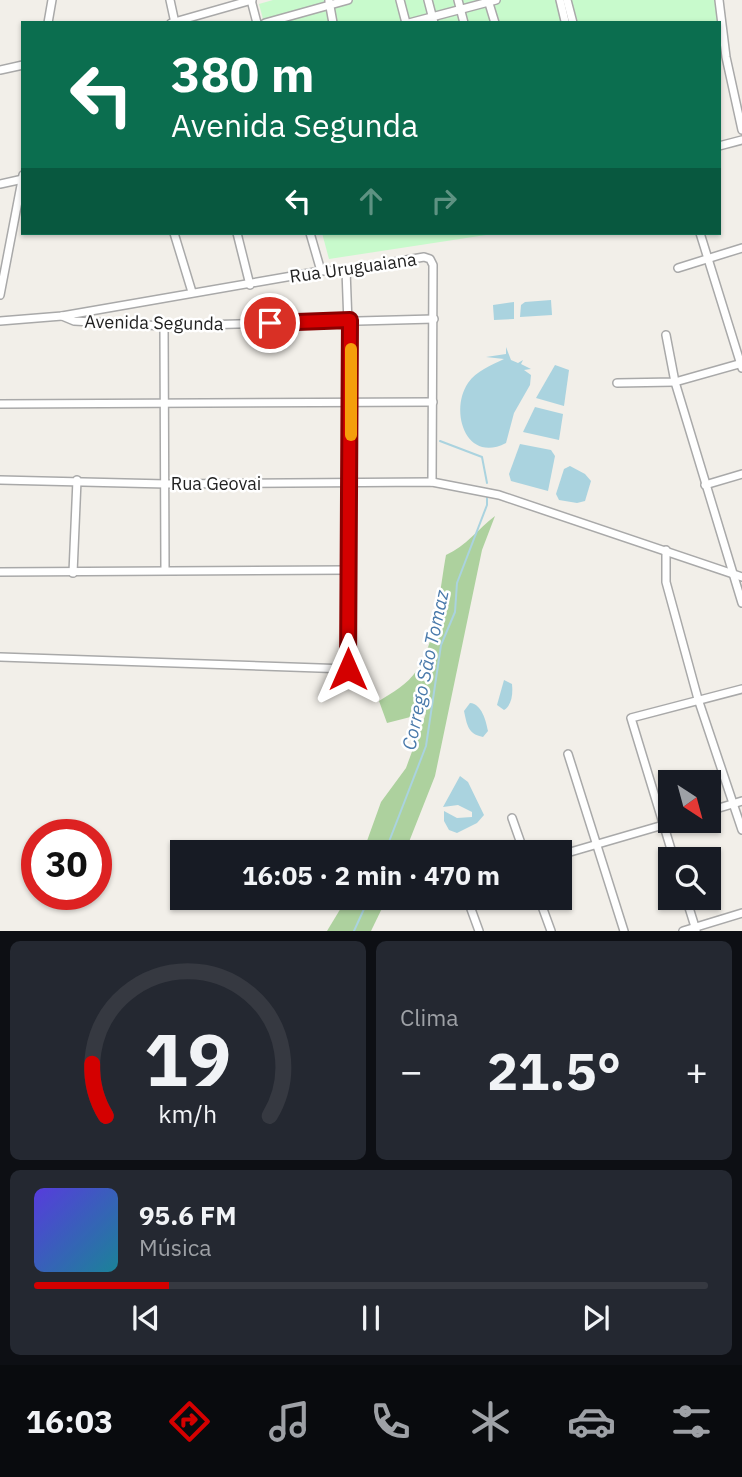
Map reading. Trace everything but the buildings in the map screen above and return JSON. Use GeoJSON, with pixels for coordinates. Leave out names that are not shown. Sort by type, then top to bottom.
{"type":"FeatureCollection","features":[{"type":"Feature","properties":{"kind":"street"},"geometry":{"type":"LineString","coordinates":[[48,21],[52,0]]}},
{"type":"Feature","properties":{"kind":"street"},"geometry":{"type":"LineString","coordinates":[[170,0],[173,21]]}},
{"type":"Feature","properties":{"kind":"street"},"geometry":{"type":"LineString","coordinates":[[177,21],[251,0],[256,21]]}},
{"type":"Feature","properties":{"kind":"street"},"geometry":{"type":"LineString","coordinates":[[271,21],[329,2],[348,0]]}},
{"type":"Feature","properties":{"kind":"street"},"geometry":{"type":"LineString","coordinates":[[400,0],[406,21]]}},
{"type":"Feature","properties":{"kind":"street"},"geometry":{"type":"LineString","coordinates":[[428,0],[433,20],[491,1],[495,21]]}},
{"type":"Feature","properties":{"kind":"street"},"geometry":{"type":"LineString","coordinates":[[458,0],[463,21]]}},
{"type":"Feature","properties":{"kind":"street"},"geometry":{"type":"LineString","coordinates":[[561,0],[567,21]]}},
{"type":"Feature","properties":{"kind":"street"},"geometry":{"type":"LineString","coordinates":[[567,0],[567,21]]}},
{"type":"Feature","properties":{"kind":"street"},"geometry":{"type":"LineString","coordinates":[[719,0],[726,57],[742,130]]}},
{"type":"Feature","properties":{"kind":"street"},"geometry":{"type":"LineString","coordinates":[[329,2],[333,21]]}},
{"type":"Feature","properties":{"kind":"street"},"geometry":{"type":"LineString","coordinates":[[0,69],[21,65]]}},
{"type":"Feature","properties":{"kind":"street"},"geometry":{"type":"LineString","coordinates":[[721,145],[742,140]]}},
{"type":"Feature","properties":{"kind":"street"},"geometry":{"type":"LineString","coordinates":[[0,184],[21,178]]}},
{"type":"Feature","properties":{"kind":"street"},"geometry":{"type":"LineString","coordinates":[[0,295],[21,183]]}},
{"type":"Feature","properties":{"kind":"street"},"geometry":{"type":"LineString","coordinates":[[175,235],[191,292]]}},
{"type":"Feature","properties":{"kind":"street"},"geometry":{"type":"LineString","coordinates":[[238,235],[250,285]]}},
{"type":"Feature","properties":{"kind":"street"},"geometry":{"type":"LineString","coordinates":[[311,235],[321,271]]}},
{"type":"Feature","properties":{"kind":"street"},"geometry":{"type":"LineString","coordinates":[[617,383],[675,382],[742,364],[701,235]]}},
{"type":"Feature","properties":{"kind":"street"},"geometry":{"type":"LineString","coordinates":[[678,268],[742,248]]}},
{"type":"Feature","properties":{"kind":"street","name":"Rua Uruguaiana"},"geometry":{"type":"LineString","coordinates":[[62,316],[191,292],[424,257],[433,265],[434,319]]}},
{"type":"Feature","properties":{"kind":"street"},"geometry":{"type":"LineString","coordinates":[[0,657],[348,669],[351,404],[350,320],[346,270]]}},
{"type":"Feature","properties":{"kind":"street","name":"Avenida Segunda"},"geometry":{"type":"LineString","coordinates":[[0,321],[62,316],[74,321],[164,326],[434,319]]}},
{"type":"Feature","properties":{"kind":"street"},"geometry":{"type":"LineString","coordinates":[[432,482],[434,319]]}},
{"type":"Feature","properties":{"kind":"street"},"geometry":{"type":"LineString","coordinates":[[164,326],[165,569]]}},
{"type":"Feature","properties":{"kind":"street"},"geometry":{"type":"LineString","coordinates":[[666,335],[675,382],[742,603]]}},
{"type":"Feature","properties":{"kind":"street"},"geometry":{"type":"LineString","coordinates":[[0,404],[433,402]]}},
{"type":"Feature","properties":{"kind":"street"},"geometry":{"type":"LineString","coordinates":[[705,485],[742,474]]}},
{"type":"Feature","properties":{"kind":"street","name":"Rua Geovai"},"geometry":{"type":"LineString","coordinates":[[0,480],[350,485],[432,482],[499,495],[742,577]]}},
{"type":"Feature","properties":{"kind":"street"},"geometry":{"type":"LineString","coordinates":[[73,573],[76,480]]}},
{"type":"Feature","properties":{"kind":"street"},"geometry":{"type":"LineString","coordinates":[[666,550],[666,582],[698,699],[738,802],[742,830]]}},
{"type":"Feature","properties":{"kind":"street"},"geometry":{"type":"LineString","coordinates":[[0,572],[348,570]]}},
{"type":"Feature","properties":{"kind":"street"},"geometry":{"type":"LineString","coordinates":[[658,808],[631,718],[742,689]]}},
{"type":"Feature","properties":{"kind":"street"},"geometry":{"type":"LineString","coordinates":[[568,754],[624,931]]}},
{"type":"Feature","properties":{"kind":"street"},"geometry":{"type":"LineString","coordinates":[[721,807],[738,802]]}},
{"type":"Feature","properties":{"kind":"street"},"geometry":{"type":"LineString","coordinates":[[512,818],[520,840]]}},
{"type":"Feature","properties":{"kind":"street"},"geometry":{"type":"LineString","coordinates":[[572,852],[658,826]]}},
{"type":"Feature","properties":{"kind":"street"},"geometry":{"type":"LineString","coordinates":[[471,910],[478,931]]}},
{"type":"Feature","properties":{"kind":"street"},"geometry":{"type":"LineString","coordinates":[[544,910],[551,931]]}},
{"type":"Feature","properties":{"kind":"street"},"geometry":{"type":"LineString","coordinates":[[690,910],[696,929]]}},
{"type":"Feature","properties":{"kind":"street"},"geometry":{"type":"LineString","coordinates":[[683,931],[742,914]]}},
{"type":"Feature","properties":{"kind":"green space"},"geometry":{"type":"Polygon","coordinates":[[[273,0],[715,0],[718,21],[263,21],[259,4],[273,0]]]}},
{"type":"Feature","properties":{"kind":"green space"},"geometry":{"type":"Polygon","coordinates":[[[323,235],[486,235],[329,259],[323,235]]]}},
{"type":"Feature","properties":{"kind":"green space"},"geometry":{"type":"Polygon","coordinates":[[[495,516],[482,550],[435,776],[410,840],[367,840],[381,802],[406,768],[426,713],[387,723],[379,701],[400,688],[417,670],[433,631],[446,555],[466,542],[495,516]]]}},
{"type":"Feature","properties":{"kind":"green space"},"geometry":{"type":"Polygon","coordinates":[[[340,910],[381,910],[371,931],[327,931],[340,910]]]}},
{"type":"Feature","properties":{"kind":"water"},"geometry":{"type":"Polygon","coordinates":[[[551,300],[552,315],[520,317],[521,305],[525,302],[551,300]]]}},
{"type":"Feature","properties":{"kind":"water"},"geometry":{"type":"Polygon","coordinates":[[[514,302],[514,319],[494,320],[493,305],[514,302]]]}},
{"type":"Feature","properties":{"kind":"water"},"geometry":{"type":"Polygon","coordinates":[[[506,347],[511,360],[518,363],[523,360],[521,364],[531,369],[524,370],[531,375],[530,385],[514,413],[506,443],[492,448],[481,446],[471,441],[461,420],[463,394],[475,375],[504,359],[486,357],[506,354],[506,347]]]}},
{"type":"Feature","properties":{"kind":"water"},"geometry":{"type":"Polygon","coordinates":[[[555,365],[569,370],[564,406],[536,398],[555,365]]]}},
{"type":"Feature","properties":{"kind":"water"},"geometry":{"type":"Polygon","coordinates":[[[535,407],[563,414],[559,440],[523,432],[535,407]]]}},
{"type":"Feature","properties":{"kind":"water"},"geometry":{"type":"Polygon","coordinates":[[[520,444],[551,450],[555,456],[548,491],[511,481],[509,474],[520,444]]]}},
{"type":"Feature","properties":{"kind":"water"},"geometry":{"type":"Polygon","coordinates":[[[570,466],[585,474],[591,481],[585,501],[577,503],[559,500],[556,494],[564,469],[570,466]]]}},
{"type":"Feature","properties":{"kind":"water"},"geometry":{"type":"Polygon","coordinates":[[[504,680],[512,684],[512,692],[510,702],[504,710],[497,705],[504,680]]]}},
{"type":"Feature","properties":{"kind":"water"},"geometry":{"type":"Polygon","coordinates":[[[470,703],[478,706],[485,718],[488,731],[483,737],[474,734],[467,725],[464,711],[470,703]]]}},
{"type":"Feature","properties":{"kind":"water"},"geometry":{"type":"Polygon","coordinates":[[[460,776],[468,782],[484,815],[477,823],[457,833],[449,830],[444,821],[444,811],[457,818],[472,817],[472,812],[458,805],[443,807],[460,776]]]}},
{"type":"Feature","properties":{"kind":"waterway","name":"Corrego São Tomaz"},"geometry":{"type":"LineString","coordinates":[[440,441],[482,457],[487,483]]}},
{"type":"Feature","properties":{"kind":"waterway","name":"Corrego São Tomaz"},"geometry":{"type":"LineString","coordinates":[[390,840],[426,746],[441,645],[455,612],[457,583],[487,505],[487,496]]}},
{"type":"Feature","properties":{"kind":"waterway","name":"Corrego São Tomaz"},"geometry":{"type":"LineString","coordinates":[[354,931],[364,910]]}},
{"type":"Feature","properties":{"kind":"slow traffic"},"geometry":{"type":"LineString","coordinates":[[351,349],[351,435]]}},
{"type":"Feature","properties":{"kind":"route"},"geometry":{"type":"LineString","coordinates":[[270,323],[350,320],[348,669]]}}]}
